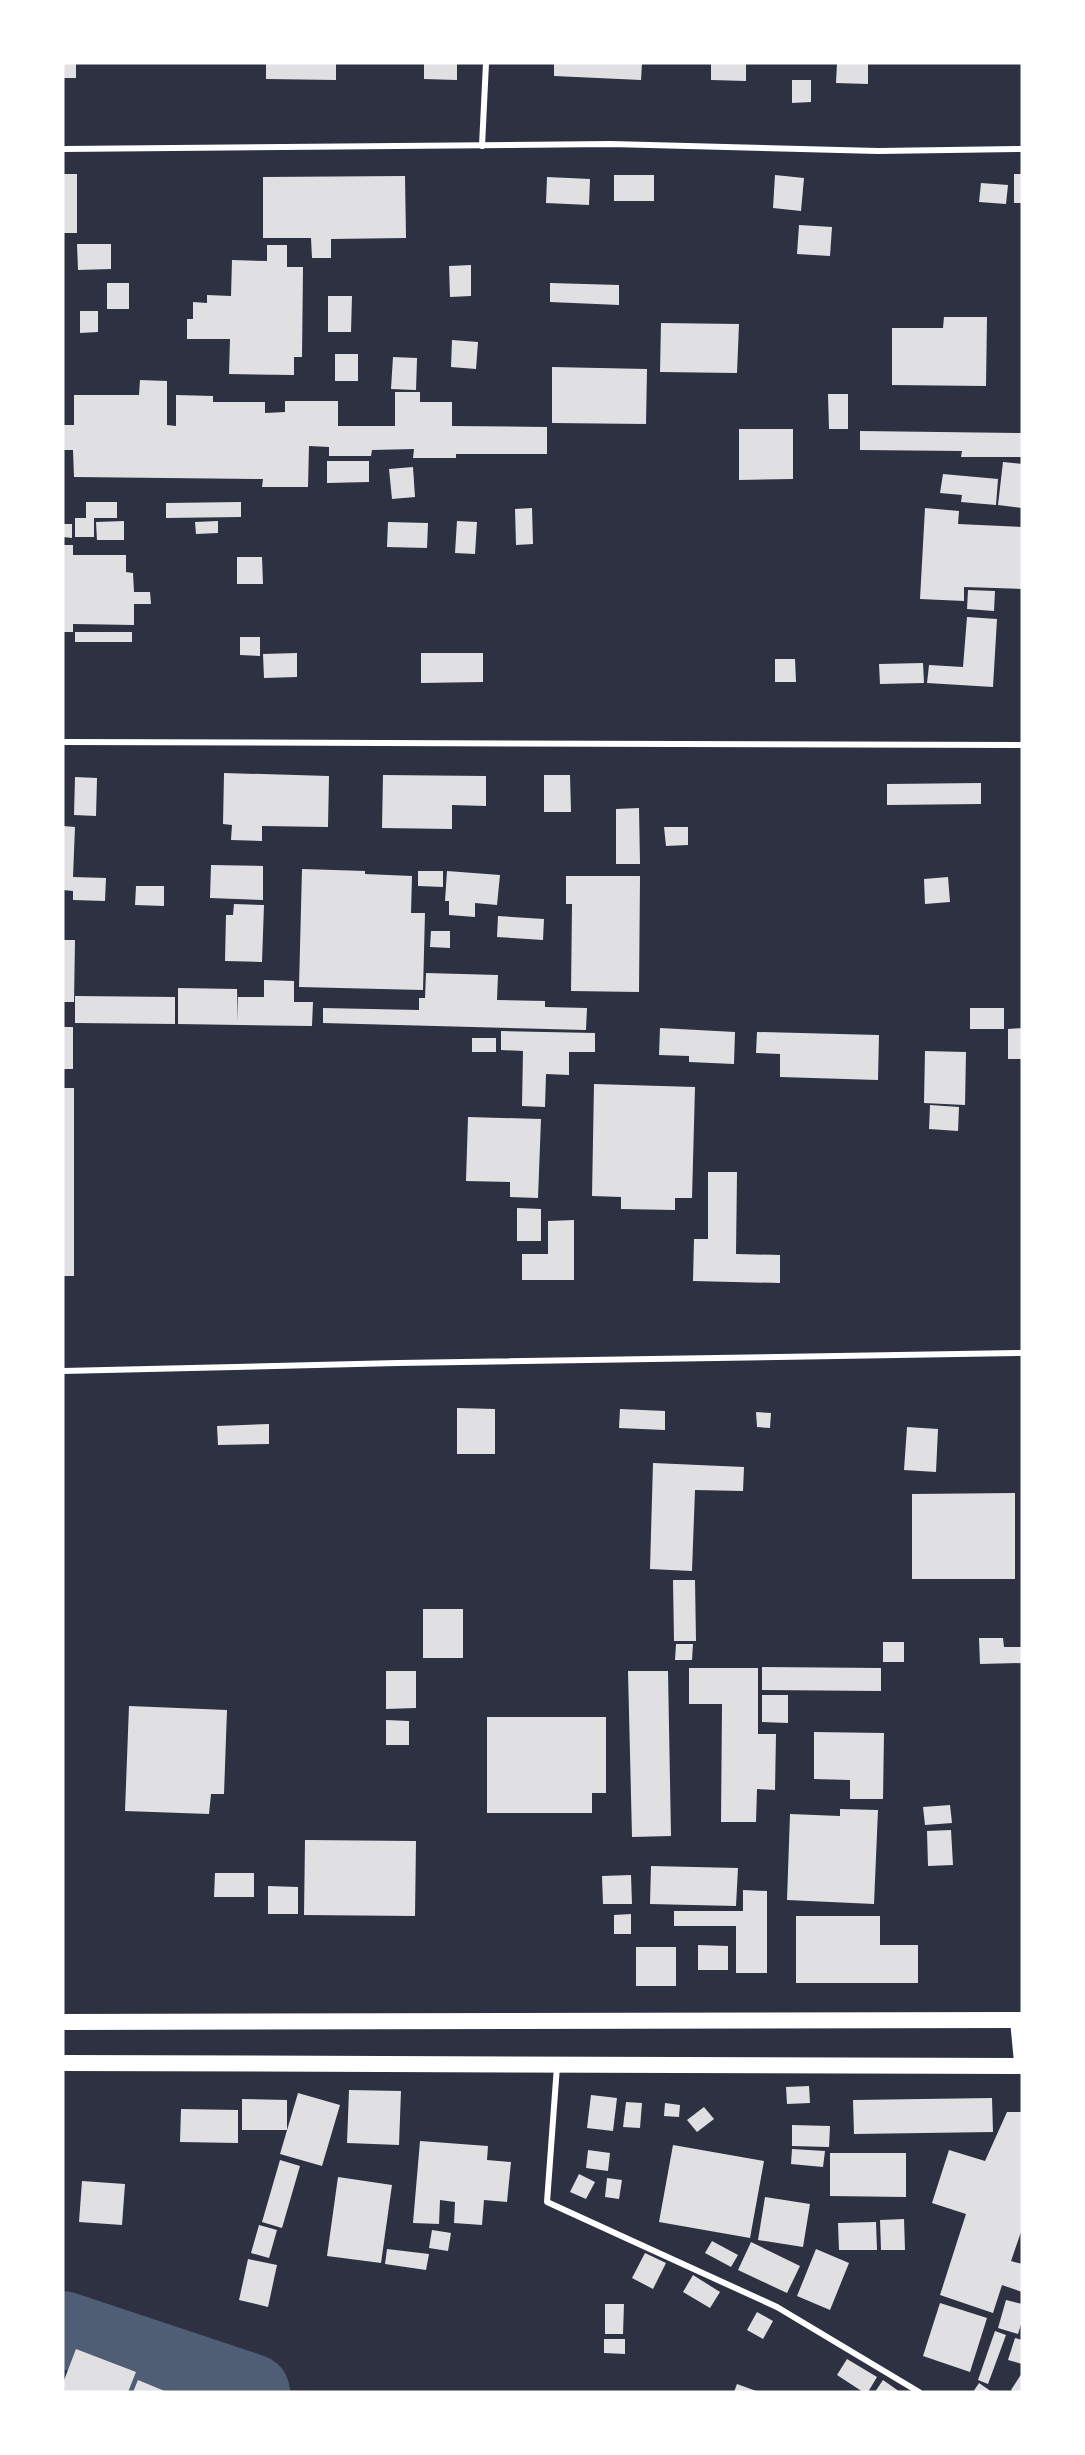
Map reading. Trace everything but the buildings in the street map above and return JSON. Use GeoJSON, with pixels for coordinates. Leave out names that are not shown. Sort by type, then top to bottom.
{"type":"FeatureCollection","features":[{"type":"Feature","properties":{"kind":"highway"},"geometry":{"type":"LineString","coordinates":[[63,2022],[1020,2020],[1022,2064],[557,2066],[63,2063]]}},
{"type":"Feature","properties":{"kind":"street"},"geometry":{"type":"LineString","coordinates":[[483,146],[486,63]]}},
{"type":"Feature","properties":{"kind":"street"},"geometry":{"type":"LineString","coordinates":[[63,149],[611,144],[878,150],[1022,149]]}},
{"type":"Feature","properties":{"kind":"street"},"geometry":{"type":"LineString","coordinates":[[63,741],[1022,745]]}},
{"type":"Feature","properties":{"kind":"street"},"geometry":{"type":"LineString","coordinates":[[63,1371],[1022,1353]]}},
{"type":"Feature","properties":{"kind":"street"},"geometry":{"type":"LineString","coordinates":[[557,2066],[547,2202],[777,2307],[919,2392]]}},
{"type":"Feature","properties":{"kind":"waterway"},"geometry":{"type":"LineString","coordinates":[[63,2329],[252,2392]]}}]}
